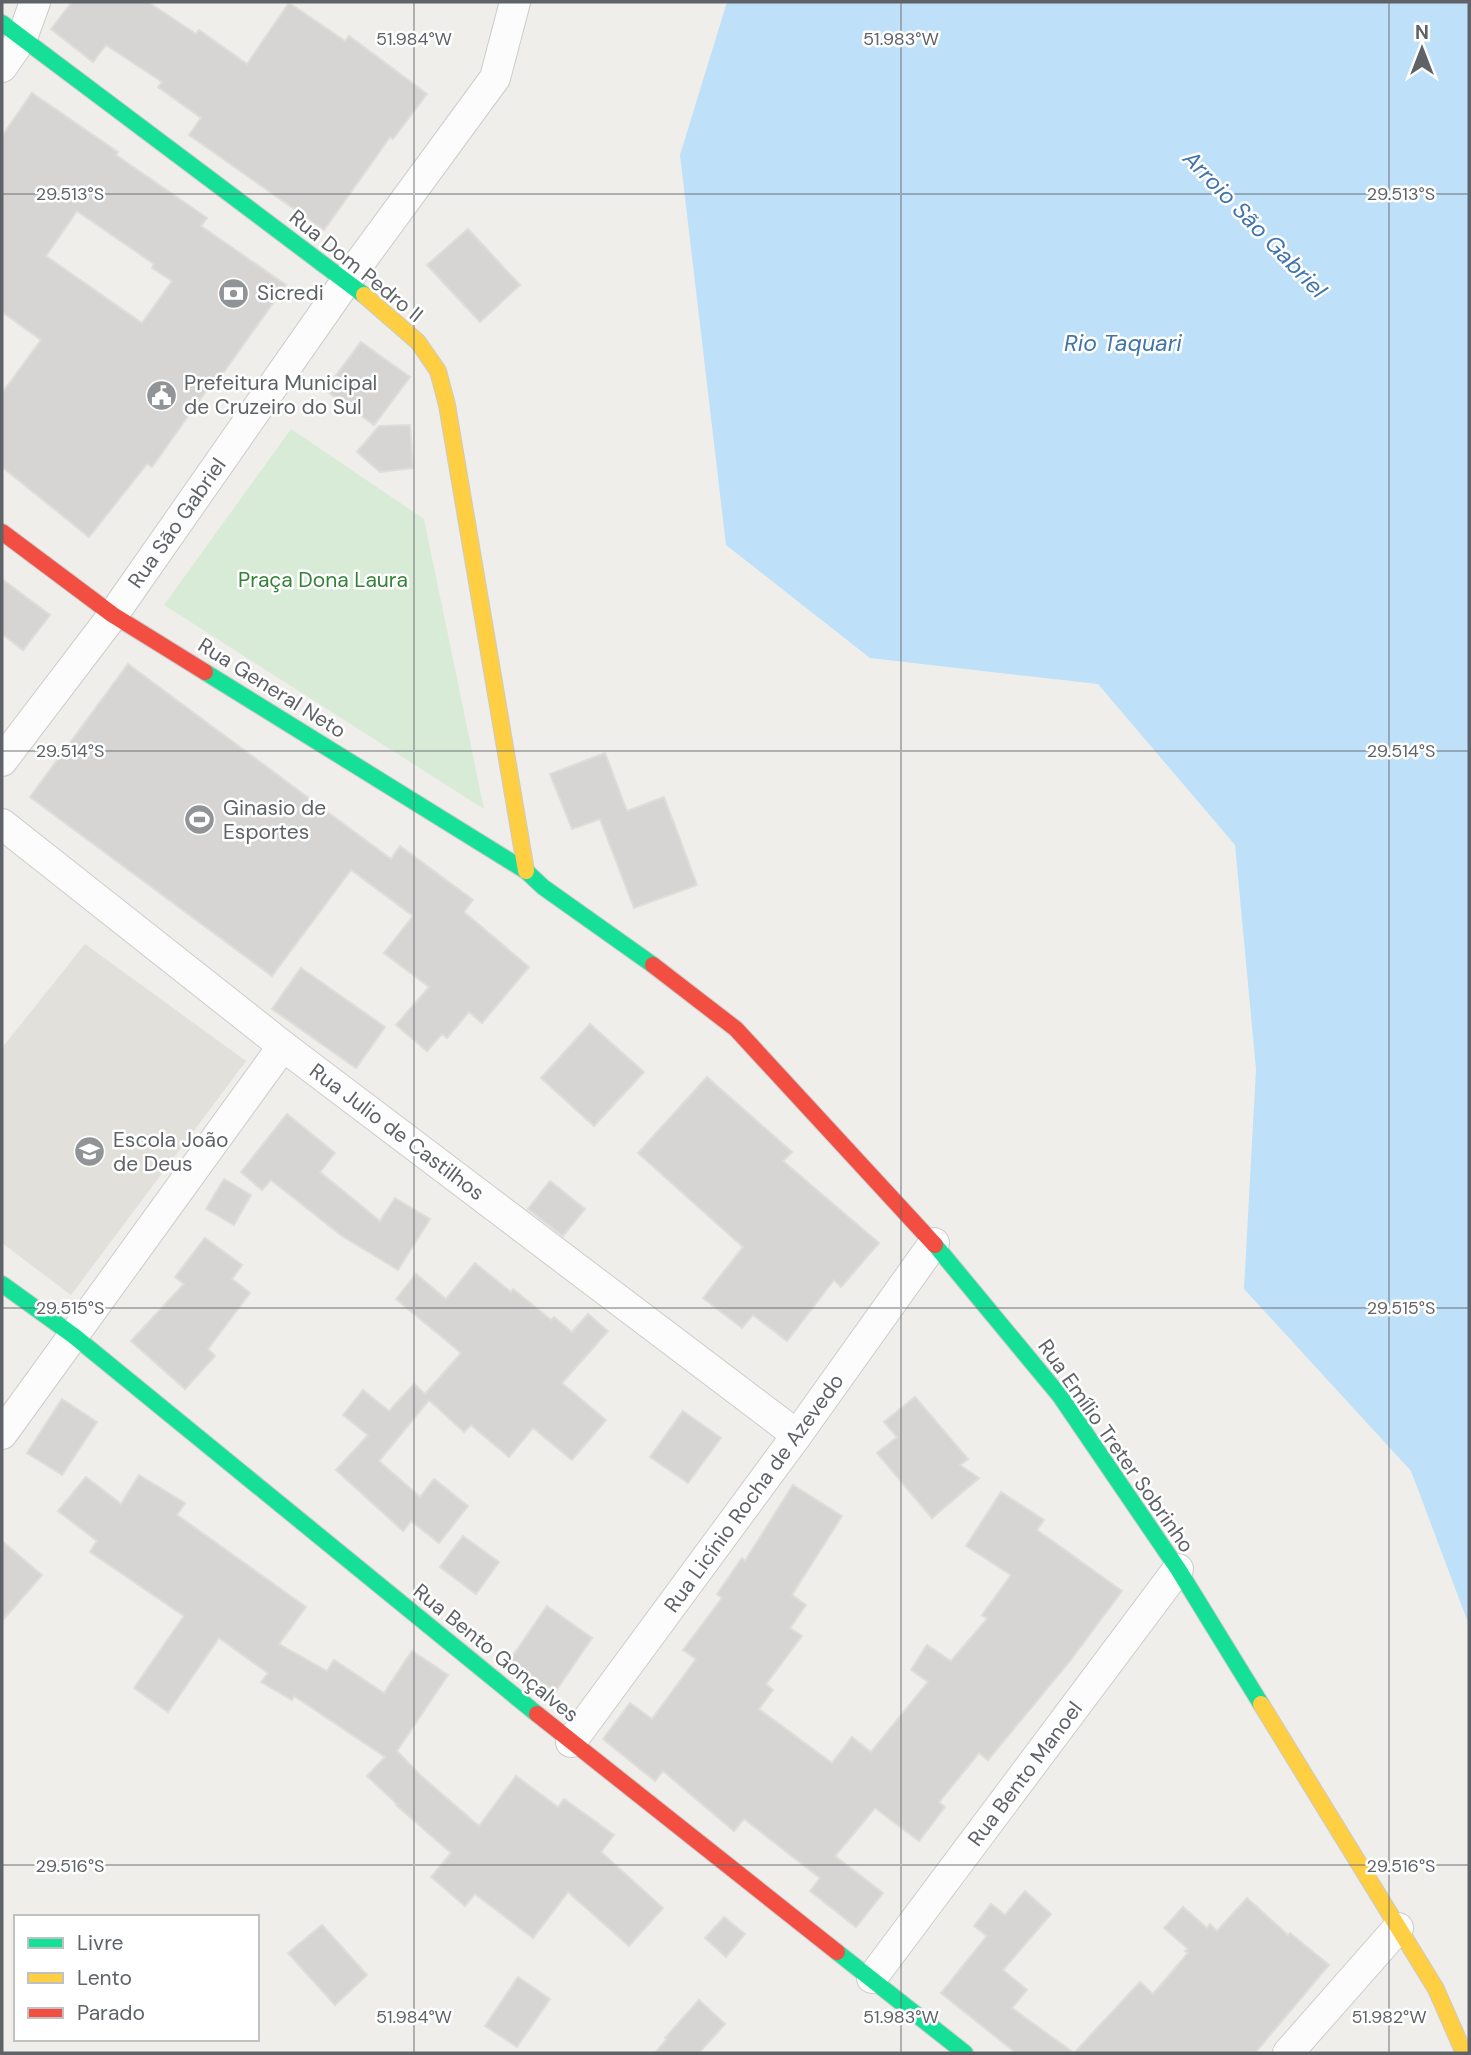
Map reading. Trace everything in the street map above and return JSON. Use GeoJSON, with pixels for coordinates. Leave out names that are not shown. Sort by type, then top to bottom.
{"type":"FeatureCollection","features":[{"type":"Feature","properties":{"kind":"main road","name":"Rua Dom Pedro II"},"geometry":{"type":"LineString","coordinates":[[12,30],[347,280],[418,342],[438,371],[452,433],[526,871]]}},
{"type":"Feature","properties":{"kind":"main road","name":"Rua General Neto"},"geometry":{"type":"LineString","coordinates":[[2,532],[113,615],[526,871]]}},
{"type":"Feature","properties":{"kind":"main road","name":"Rua Emílio Treter Sobrinho"},"geometry":{"type":"LineString","coordinates":[[526,871],[543,887],[649,962],[736,1029],[934,1242],[1060,1396],[1178,1569],[1436,1989],[1464,2053]]}},
{"type":"Feature","properties":{"kind":"main road","name":"Rua Bento Gonçalves"},"geometry":{"type":"LineString","coordinates":[[2,1283],[74,1336],[571,1742],[965,2053]]}},
{"type":"Feature","properties":{"kind":"street"},"geometry":{"type":"LineString","coordinates":[[2,66],[12,30],[35,2]]}},
{"type":"Feature","properties":{"kind":"street","name":"Rua São Gabriel"},"geometry":{"type":"LineString","coordinates":[[2,761],[113,615],[347,280],[495,78],[516,2]]}},
{"type":"Feature","properties":{"kind":"street","name":"Rua Julio de Castilhos"},"geometry":{"type":"LineString","coordinates":[[2,824],[283,1046],[797,1435]]}},
{"type":"Feature","properties":{"kind":"street"},"geometry":{"type":"LineString","coordinates":[[2,1434],[283,1046]]}},
{"type":"Feature","properties":{"kind":"street","name":"Rua Licínio Rocha de Azevedo"},"geometry":{"type":"LineString","coordinates":[[571,1742],[797,1435],[934,1242]]}},
{"type":"Feature","properties":{"kind":"street","name":"Rua Bento Manoel"},"geometry":{"type":"LineString","coordinates":[[872,1979],[1178,1569]]}},
{"type":"Feature","properties":{"kind":"street"},"geometry":{"type":"LineString","coordinates":[[1288,2053],[1398,1928]]}},
{"type":"Feature","properties":{"kind":"shaded area","name":"Escola João de Deus"},"geometry":{"type":"Polygon","coordinates":[[[85,944],[246,1061],[71,1295],[2,1243],[2,1048],[85,944]]]}},
{"type":"Feature","properties":{"kind":"green space","name":"Praça Dona Laura"},"geometry":{"type":"Polygon","coordinates":[[[291,429],[424,519],[484,809],[164,605],[291,429]]]}},
{"type":"Feature","properties":{"kind":"water","name":"Rio Taquari"},"geometry":{"type":"Polygon","coordinates":[[[727,2],[1469,2],[1469,1625],[1411,1471],[1244,1289],[1256,1069],[1235,845],[1098,684],[870,658],[726,545],[680,155],[727,2]]]}},
{"type":"Feature","properties":{"kind":"building"},"geometry":{"type":"Polygon","coordinates":[[[72,2],[148,2],[196,34],[199,30],[247,64],[289,3],[345,41],[349,36],[427,94],[393,139],[390,137],[324,230],[189,135],[201,118],[158,87],[162,82],[106,45],[93,62],[51,29],[72,2]]]}},
{"type":"Feature","properties":{"kind":"building"},"geometry":{"type":"Polygon","coordinates":[[[32,93],[207,218],[201,226],[286,285],[152,467],[147,464],[89,537],[2,467],[2,393],[41,340],[2,312],[2,136],[32,93]],[[77,211],[46,256],[142,323],[172,281],[152,268],[154,264],[77,211]]]}},
{"type":"Feature","properties":{"kind":"building"},"geometry":{"type":"Polygon","coordinates":[[[468,229],[520,285],[480,322],[427,265],[468,229]]]}},
{"type":"Feature","properties":{"kind":"building"},"geometry":{"type":"Polygon","coordinates":[[[361,342],[410,377],[374,425],[325,390],[361,342]]]}},
{"type":"Feature","properties":{"kind":"building"},"geometry":{"type":"Polygon","coordinates":[[[410,425],[413,468],[380,472],[357,452],[379,426],[410,425]]]}},
{"type":"Feature","properties":{"kind":"building"},"geometry":{"type":"Polygon","coordinates":[[[2,579],[50,615],[23,650],[2,634],[2,579]]]}},
{"type":"Feature","properties":{"kind":"building","name":"Ginasio de Esportes"},"geometry":{"type":"Polygon","coordinates":[[[128,664],[391,859],[400,846],[473,900],[464,912],[529,967],[482,1023],[469,1012],[447,1038],[442,1034],[427,1051],[396,1025],[429,987],[384,953],[413,916],[351,870],[272,976],[30,797],[128,664]]]}},
{"type":"Feature","properties":{"kind":"building"},"geometry":{"type":"Polygon","coordinates":[[[605,753],[627,811],[664,797],[697,885],[634,908],[600,819],[572,829],[550,774],[605,753]]]}},
{"type":"Feature","properties":{"kind":"building"},"geometry":{"type":"Polygon","coordinates":[[[301,968],[385,1027],[356,1068],[272,1009],[301,968]]]}},
{"type":"Feature","properties":{"kind":"building"},"geometry":{"type":"Polygon","coordinates":[[[590,1024],[644,1072],[594,1126],[541,1078],[590,1024]]]}},
{"type":"Feature","properties":{"kind":"building"},"geometry":{"type":"Polygon","coordinates":[[[707,1077],[792,1152],[783,1161],[879,1243],[841,1287],[834,1280],[787,1341],[753,1315],[742,1328],[703,1298],[743,1247],[638,1153],[707,1077]]]}},
{"type":"Feature","properties":{"kind":"building"},"geometry":{"type":"Polygon","coordinates":[[[287,1114],[335,1153],[320,1172],[380,1221],[395,1198],[430,1219],[398,1270],[342,1236],[271,1180],[262,1190],[241,1172],[287,1114]]]}},
{"type":"Feature","properties":{"kind":"building"},"geometry":{"type":"Polygon","coordinates":[[[224,1179],[251,1195],[234,1225],[206,1209],[224,1179]]]}},
{"type":"Feature","properties":{"kind":"building"},"geometry":{"type":"Polygon","coordinates":[[[550,1181],[585,1209],[563,1236],[528,1209],[550,1181]]]}},
{"type":"Feature","properties":{"kind":"building"},"geometry":{"type":"Polygon","coordinates":[[[205,1238],[242,1265],[232,1279],[250,1293],[208,1349],[215,1356],[185,1389],[131,1341],[184,1284],[175,1277],[205,1238]]]}},
{"type":"Feature","properties":{"kind":"building"},"geometry":{"type":"Polygon","coordinates":[[[475,1263],[511,1292],[513,1289],[551,1320],[554,1317],[572,1332],[588,1314],[608,1331],[562,1383],[606,1420],[572,1460],[533,1428],[509,1457],[471,1425],[464,1432],[429,1400],[379,1461],[420,1497],[434,1479],[468,1506],[439,1543],[411,1521],[403,1531],[336,1470],[368,1435],[343,1415],[363,1390],[389,1411],[414,1384],[425,1394],[461,1353],[396,1299],[416,1274],[446,1299],[475,1263]]]}},
{"type":"Feature","properties":{"kind":"building"},"geometry":{"type":"Polygon","coordinates":[[[915,1397],[968,1459],[960,1465],[979,1478],[932,1518],[877,1453],[897,1437],[884,1422],[915,1397]]]}},
{"type":"Feature","properties":{"kind":"building"},"geometry":{"type":"Polygon","coordinates":[[[62,1399],[97,1422],[62,1475],[27,1453],[62,1399]]]}},
{"type":"Feature","properties":{"kind":"building"},"geometry":{"type":"Polygon","coordinates":[[[683,1411],[721,1438],[688,1483],[650,1457],[683,1411]]]}},
{"type":"Feature","properties":{"kind":"building"},"geometry":{"type":"Polygon","coordinates":[[[139,1475],[185,1503],[177,1515],[306,1607],[279,1644],[327,1671],[334,1660],[384,1693],[412,1651],[448,1675],[397,1751],[420,1775],[479,1826],[516,1776],[558,1807],[564,1799],[614,1835],[601,1852],[663,1908],[629,1946],[568,1892],[533,1938],[475,1894],[465,1906],[431,1877],[451,1853],[367,1776],[385,1757],[294,1696],[292,1700],[261,1682],[268,1673],[219,1638],[168,1712],[134,1688],[184,1616],[90,1552],[97,1541],[58,1511],[86,1477],[121,1504],[139,1475]]]}},
{"type":"Feature","properties":{"kind":"building"},"geometry":{"type":"Polygon","coordinates":[[[793,1485],[842,1516],[792,1595],[806,1605],[790,1628],[802,1636],[766,1684],[773,1690],[759,1709],[832,1763],[852,1737],[871,1752],[928,1682],[911,1670],[927,1645],[951,1661],[987,1619],[982,1615],[1011,1575],[966,1546],[1001,1492],[1044,1520],[1037,1530],[1122,1591],[1070,1661],[988,1760],[979,1753],[939,1802],[945,1807],[919,1841],[875,1808],[835,1856],[883,1893],[856,1927],[810,1891],[820,1878],[744,1819],[734,1831],[663,1771],[655,1781],[603,1739],[630,1703],[652,1719],[696,1659],[683,1650],[722,1598],[717,1594],[742,1558],[745,1561],[793,1485]]]}},
{"type":"Feature","properties":{"kind":"building"},"geometry":{"type":"Polygon","coordinates":[[[463,1536],[499,1562],[476,1594],[440,1567],[463,1536]]]}},
{"type":"Feature","properties":{"kind":"building"},"geometry":{"type":"Polygon","coordinates":[[[2,1541],[42,1575],[2,1621],[2,1541]]]}},
{"type":"Feature","properties":{"kind":"building"},"geometry":{"type":"Polygon","coordinates":[[[547,1606],[592,1638],[555,1692],[510,1660],[547,1606]]]}},
{"type":"Feature","properties":{"kind":"building"},"geometry":{"type":"Polygon","coordinates":[[[1025,1891],[1051,1914],[1003,1970],[1027,1990],[1012,2008],[1074,2053],[1016,2053],[941,1993],[987,1936],[974,1926],[991,1904],[1005,1915],[1025,1891]]]}},
{"type":"Feature","properties":{"kind":"building"},"geometry":{"type":"Polygon","coordinates":[[[1247,1898],[1288,1935],[1290,1933],[1329,1965],[1255,2053],[1074,2053],[1140,1982],[1153,1994],[1188,1953],[1185,1951],[1188,1949],[1164,1928],[1183,1907],[1207,1928],[1210,1924],[1217,1931],[1247,1898]]]}},
{"type":"Feature","properties":{"kind":"building"},"geometry":{"type":"Polygon","coordinates":[[[724,1917],[745,1934],[726,1957],[705,1938],[724,1917]]]}},
{"type":"Feature","properties":{"kind":"building"},"geometry":{"type":"Polygon","coordinates":[[[322,1925],[367,1975],[335,2005],[288,1953],[322,1925]]]}},
{"type":"Feature","properties":{"kind":"building"},"geometry":{"type":"Polygon","coordinates":[[[518,1977],[550,1999],[517,2047],[485,2026],[518,1977]]]}},
{"type":"Feature","properties":{"kind":"building"},"geometry":{"type":"Polygon","coordinates":[[[699,2000],[725,2024],[699,2053],[655,2053],[667,2039],[665,2038],[699,2000]]]}},
{"type":"Feature","properties":{"kind":"traffic: fast"},"geometry":{"type":"LineString","coordinates":[[2,23],[364,295]]}},
{"type":"Feature","properties":{"kind":"traffic: fast"},"geometry":{"type":"LineString","coordinates":[[205,672],[526,871],[543,887],[653,965]]}},
{"type":"Feature","properties":{"kind":"traffic: fast"},"geometry":{"type":"LineString","coordinates":[[935,1245],[1060,1396],[1178,1569],[1261,1704]]}},
{"type":"Feature","properties":{"kind":"traffic: fast"},"geometry":{"type":"LineString","coordinates":[[2,1284],[74,1336],[537,1714]]}},
{"type":"Feature","properties":{"kind":"traffic: fast"},"geometry":{"type":"LineString","coordinates":[[837,1952],[965,2053]]}},
{"type":"Feature","properties":{"kind":"traffic: slow"},"geometry":{"type":"LineString","coordinates":[[364,295],[418,342],[438,371],[447,405],[526,871]]}},
{"type":"Feature","properties":{"kind":"traffic: slow"},"geometry":{"type":"LineString","coordinates":[[1261,1704],[1436,1989],[1464,2053]]}},
{"type":"Feature","properties":{"kind":"traffic: jam"},"geometry":{"type":"LineString","coordinates":[[2,532],[113,615],[205,672]]}},
{"type":"Feature","properties":{"kind":"traffic: jam"},"geometry":{"type":"LineString","coordinates":[[653,965],[736,1029],[935,1245]]}},
{"type":"Feature","properties":{"kind":"traffic: jam"},"geometry":{"type":"LineString","coordinates":[[537,1714],[837,1952]]}},
{"type":"Feature","properties":{"kind":"place","name":"Sicredi"},"geometry":{"type":"Point","coordinates":[234,293]}},
{"type":"Feature","properties":{"kind":"place","name":"Prefeitura Municipal de Cruzeiro do Sul"},"geometry":{"type":"Point","coordinates":[161,395]}},
{"type":"Feature","properties":{"kind":"place","name":"Ginasio de Esportes"},"geometry":{"type":"Point","coordinates":[200,820]}},
{"type":"Feature","properties":{"kind":"place","name":"Escola João de Deus"},"geometry":{"type":"Point","coordinates":[90,1152]}},
{"type":"Feature","properties":{"kind":"water label","name":"Arroio São Gabriel"},"geometry":{"type":"Point","coordinates":[1255,224]}}]}
